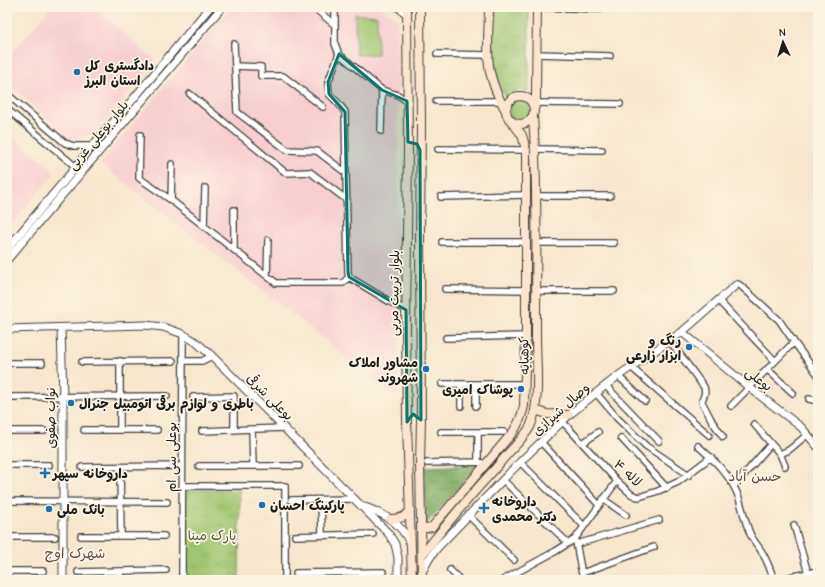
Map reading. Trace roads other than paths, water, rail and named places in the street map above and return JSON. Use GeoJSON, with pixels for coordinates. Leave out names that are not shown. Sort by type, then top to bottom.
{"type":"FeatureCollection","features":[{"type":"Feature","properties":{"kind":"main road","name":"بلوار تربیت مربی"},"geometry":{"type":"LineString","coordinates":[[420,7],[420,463],[422,576]]}},
{"type":"Feature","properties":{"kind":"main road","name":"کوهپایه"},"geometry":{"type":"LineString","coordinates":[[432,527],[477,475],[482,463],[513,432],[522,416],[524,406],[527,242],[526,150],[522,135],[500,101],[490,71],[488,55],[489,7]]}},
{"type":"Feature","properties":{"kind":"main road","name":"کوهپایه"},"geometry":{"type":"LineString","coordinates":[[422,554],[529,429],[533,420],[537,397],[534,109],[538,7]]}},
{"type":"Feature","properties":{"kind":"main road","name":"بلوار تربیت مربی"},"geometry":{"type":"LineString","coordinates":[[407,11],[408,149],[406,422],[412,580]]}},
{"type":"Feature","properties":{"kind":"main road"},"geometry":{"type":"LineString","coordinates":[[519,96],[528,98],[534,109],[527,122],[519,124],[511,120],[507,107],[511,100],[519,96]]}},
{"type":"Feature","properties":{"kind":"main road"},"geometry":{"type":"LineString","coordinates":[[408,122],[410,127],[414,129],[418,128],[421,122]]}},
{"type":"Feature","properties":{"kind":"main road"},"geometry":{"type":"LineString","coordinates":[[408,149],[412,144],[417,144],[420,150]]}},
{"type":"Feature","properties":{"kind":"main road"},"geometry":{"type":"LineString","coordinates":[[526,290],[536,291]]}},
{"type":"Feature","properties":{"kind":"main road"},"geometry":{"type":"LineString","coordinates":[[535,410],[547,414],[569,415]]}},
{"type":"Feature","properties":{"kind":"main road"},"geometry":{"type":"LineString","coordinates":[[406,422],[409,418],[414,416],[421,420]]}},
{"type":"Feature","properties":{"kind":"main road"},"geometry":{"type":"LineString","coordinates":[[477,475],[488,477]]}},
{"type":"Feature","properties":{"kind":"main road"},"geometry":{"type":"LineString","coordinates":[[477,475],[481,481],[481,484]]}},
{"type":"Feature","properties":{"kind":"main road"},"geometry":{"type":"LineString","coordinates":[[390,519],[407,516],[410,510]]}},
{"type":"Feature","properties":{"kind":"main road"},"geometry":{"type":"LineString","coordinates":[[421,527],[432,527]]}},
{"type":"Feature","properties":{"kind":"main road"},"geometry":{"type":"LineString","coordinates":[[432,527],[427,530],[424,537],[425,540],[429,542],[433,541]]}},
{"type":"Feature","properties":{"kind":"street","name":"بلوار بوعلی غربی"},"geometry":{"type":"LineString","coordinates":[[7,249],[210,7]]}},
{"type":"Feature","properties":{"kind":"street","name":"بلوار بوعلی غربی"},"geometry":{"type":"LineString","coordinates":[[7,260],[222,7]]}},
{"type":"Feature","properties":{"kind":"street"},"geometry":{"type":"LineString","coordinates":[[313,7],[335,25]]}},
{"type":"Feature","properties":{"kind":"street"},"geometry":{"type":"LineString","coordinates":[[335,7],[335,44],[339,54],[382,90],[398,95],[407,101]]}},
{"type":"Feature","properties":{"kind":"street"},"geometry":{"type":"LineString","coordinates":[[397,7],[407,11]]}},
{"type":"Feature","properties":{"kind":"street"},"geometry":{"type":"LineString","coordinates":[[538,7],[599,9]]}},
{"type":"Feature","properties":{"kind":"street"},"geometry":{"type":"LineString","coordinates":[[198,22],[204,28]]}},
{"type":"Feature","properties":{"kind":"street"},"geometry":{"type":"LineString","coordinates":[[234,44],[237,112],[287,150],[317,151],[346,172]]}},
{"type":"Feature","properties":{"kind":"street"},"geometry":{"type":"LineString","coordinates":[[339,54],[328,82],[329,94],[339,104],[344,112],[349,277],[406,310]]}},
{"type":"Feature","properties":{"kind":"street"},"geometry":{"type":"LineString","coordinates":[[437,54],[488,55]]}},
{"type":"Feature","properties":{"kind":"street"},"geometry":{"type":"LineString","coordinates":[[536,54],[610,56]]}},
{"type":"Feature","properties":{"kind":"street"},"geometry":{"type":"LineString","coordinates":[[235,66],[261,67],[261,76],[283,76],[323,107]]}},
{"type":"Feature","properties":{"kind":"street"},"geometry":{"type":"LineString","coordinates":[[381,131],[382,90]]}},
{"type":"Feature","properties":{"kind":"street"},"geometry":{"type":"LineString","coordinates":[[7,94],[65,143],[74,146],[92,146]]}},
{"type":"Feature","properties":{"kind":"street"},"geometry":{"type":"LineString","coordinates":[[190,94],[286,173],[310,172],[347,200]]}},
{"type":"Feature","properties":{"kind":"street"},"geometry":{"type":"LineString","coordinates":[[436,101],[500,101]]}},
{"type":"Feature","properties":{"kind":"street"},"geometry":{"type":"LineString","coordinates":[[130,103],[137,108]]}},
{"type":"Feature","properties":{"kind":"street"},"geometry":{"type":"LineString","coordinates":[[534,109],[620,104]]}},
{"type":"Feature","properties":{"kind":"street"},"geometry":{"type":"LineString","coordinates":[[7,109],[76,167]]}},
{"type":"Feature","properties":{"kind":"street"},"geometry":{"type":"LineString","coordinates":[[140,134],[139,178],[171,200],[276,283],[343,283],[349,277]]}},
{"type":"Feature","properties":{"kind":"street"},"geometry":{"type":"LineString","coordinates":[[438,149],[526,150]]}},
{"type":"Feature","properties":{"kind":"street"},"geometry":{"type":"LineString","coordinates":[[535,149],[602,150]]}},
{"type":"Feature","properties":{"kind":"street"},"geometry":{"type":"LineString","coordinates":[[171,200],[172,164]]}},
{"type":"Feature","properties":{"kind":"street"},"geometry":{"type":"LineString","coordinates":[[204,227],[205,188]]}},
{"type":"Feature","properties":{"kind":"street"},"geometry":{"type":"LineString","coordinates":[[441,196],[527,195]]}},
{"type":"Feature","properties":{"kind":"street"},"geometry":{"type":"LineString","coordinates":[[536,196],[610,196]]}},
{"type":"Feature","properties":{"kind":"street"},"geometry":{"type":"LineString","coordinates":[[234,210],[234,250]]}},
{"type":"Feature","properties":{"kind":"street"},"geometry":{"type":"LineString","coordinates":[[267,276],[268,240]]}},
{"type":"Feature","properties":{"kind":"street"},"geometry":{"type":"LineString","coordinates":[[442,242],[527,242]]}},
{"type":"Feature","properties":{"kind":"street"},"geometry":{"type":"LineString","coordinates":[[536,243],[614,243]]}},
{"type":"Feature","properties":{"kind":"street"},"geometry":{"type":"LineString","coordinates":[[736,285],[738,284],[741,286],[779,320],[818,375]]}},
{"type":"Feature","properties":{"kind":"street","name":"وصال شیرازی"},"geometry":{"type":"LineString","coordinates":[[422,576],[429,559],[437,548],[562,421],[618,376],[682,332],[736,285]]}},
{"type":"Feature","properties":{"kind":"street"},"geometry":{"type":"LineString","coordinates":[[444,289],[526,290]]}},
{"type":"Feature","properties":{"kind":"street"},"geometry":{"type":"LineString","coordinates":[[536,291],[614,291]]}},
{"type":"Feature","properties":{"kind":"street"},"geometry":{"type":"LineString","coordinates":[[718,300],[775,361]]}},
{"type":"Feature","properties":{"kind":"street","name":"بوعلی شرقی"},"geometry":{"type":"LineString","coordinates":[[7,329],[145,325],[163,327],[183,334],[196,342],[212,356],[388,532],[395,544],[398,556],[398,580]]}},
{"type":"Feature","properties":{"kind":"street","name":"نواب صفوی"},"geometry":{"type":"LineString","coordinates":[[61,328],[63,397],[63,580]]}},
{"type":"Feature","properties":{"kind":"street","name":"بوعلی"},"geometry":{"type":"LineString","coordinates":[[682,332],[750,388],[801,427],[818,447]]}},
{"type":"Feature","properties":{"kind":"street","name":"بوعلی سی ام"},"geometry":{"type":"LineString","coordinates":[[182,580],[183,334]]}},
{"type":"Feature","properties":{"kind":"street"},"geometry":{"type":"LineString","coordinates":[[446,338],[526,336]]}},
{"type":"Feature","properties":{"kind":"street"},"geometry":{"type":"LineString","coordinates":[[670,341],[704,387],[706,391],[702,402],[712,421],[723,437]]}},
{"type":"Feature","properties":{"kind":"street"},"geometry":{"type":"LineString","coordinates":[[731,406],[794,342]]}},
{"type":"Feature","properties":{"kind":"street"},"geometry":{"type":"LineString","coordinates":[[182,361],[202,361],[212,356]]}},
{"type":"Feature","properties":{"kind":"street"},"geometry":{"type":"LineString","coordinates":[[120,361],[120,430]]}},
{"type":"Feature","properties":{"kind":"street"},"geometry":{"type":"LineString","coordinates":[[82,362],[173,361]]}},
{"type":"Feature","properties":{"kind":"street"},"geometry":{"type":"LineString","coordinates":[[7,363],[42,363]]}},
{"type":"Feature","properties":{"kind":"street"},"geometry":{"type":"LineString","coordinates":[[631,367],[709,436]]}},
{"type":"Feature","properties":{"kind":"street"},"geometry":{"type":"LineString","coordinates":[[767,369],[793,393]]}},
{"type":"Feature","properties":{"kind":"street"},"geometry":{"type":"LineString","coordinates":[[618,376],[644,400]]}},
{"type":"Feature","properties":{"kind":"street"},"geometry":{"type":"LineString","coordinates":[[442,384],[525,384]]}},
{"type":"Feature","properties":{"kind":"street"},"geometry":{"type":"LineString","coordinates":[[460,406],[461,384]]}},
{"type":"Feature","properties":{"kind":"street"},"geometry":{"type":"LineString","coordinates":[[476,384],[476,406]]}},
{"type":"Feature","properties":{"kind":"street"},"geometry":{"type":"LineString","coordinates":[[606,386],[659,441]]}},
{"type":"Feature","properties":{"kind":"street"},"geometry":{"type":"LineString","coordinates":[[596,393],[617,418],[646,446],[689,475]]}},
{"type":"Feature","properties":{"kind":"street"},"geometry":{"type":"LineString","coordinates":[[7,397],[167,396]]}},
{"type":"Feature","properties":{"kind":"street"},"geometry":{"type":"LineString","coordinates":[[194,397],[234,396],[234,430]]}},
{"type":"Feature","properties":{"kind":"street"},"geometry":{"type":"LineString","coordinates":[[809,399],[818,401]]}},
{"type":"Feature","properties":{"kind":"street","name":"لاله ۴"},"geometry":{"type":"LineString","coordinates":[[562,421],[631,494],[639,497],[667,488],[678,482],[711,457]]}},
{"type":"Feature","properties":{"kind":"street"},"geometry":{"type":"LineString","coordinates":[[754,424],[780,454],[785,466]]}},
{"type":"Feature","properties":{"kind":"street"},"geometry":{"type":"LineString","coordinates":[[202,431],[284,428]]}},
{"type":"Feature","properties":{"kind":"street"},"geometry":{"type":"LineString","coordinates":[[84,430],[157,430]]}},
{"type":"Feature","properties":{"kind":"street"},"geometry":{"type":"LineString","coordinates":[[252,430],[253,466]]}},
{"type":"Feature","properties":{"kind":"street"},"geometry":{"type":"LineString","coordinates":[[7,431],[44,431]]}},
{"type":"Feature","properties":{"kind":"street"},"geometry":{"type":"LineString","coordinates":[[441,432],[504,432]]}},
{"type":"Feature","properties":{"kind":"street"},"geometry":{"type":"LineString","coordinates":[[427,462],[482,463],[478,432]]}},
{"type":"Feature","properties":{"kind":"street"},"geometry":{"type":"LineString","coordinates":[[583,443],[598,432]]}},
{"type":"Feature","properties":{"kind":"street"},"geometry":{"type":"LineString","coordinates":[[780,454],[789,450],[808,434]]}},
{"type":"Feature","properties":{"kind":"street"},"geometry":{"type":"LineString","coordinates":[[621,438],[667,488]]}},
{"type":"Feature","properties":{"kind":"street"},"geometry":{"type":"LineString","coordinates":[[541,442],[599,505]]}},
{"type":"Feature","properties":{"kind":"street"},"geometry":{"type":"LineString","coordinates":[[734,486],[771,444]]}},
{"type":"Feature","properties":{"kind":"street"},"geometry":{"type":"LineString","coordinates":[[698,446],[711,457],[730,478],[737,494],[749,532],[753,540],[761,549],[775,580],[818,571]]}},
{"type":"Feature","properties":{"kind":"street"},"geometry":{"type":"LineString","coordinates":[[520,462],[584,526]]}},
{"type":"Feature","properties":{"kind":"street"},"geometry":{"type":"LineString","coordinates":[[7,465],[49,465]]}},
{"type":"Feature","properties":{"kind":"street"},"geometry":{"type":"LineString","coordinates":[[82,467],[182,466]]}},
{"type":"Feature","properties":{"kind":"street"},"geometry":{"type":"LineString","coordinates":[[199,466],[299,466]]}},
{"type":"Feature","properties":{"kind":"street"},"geometry":{"type":"LineString","coordinates":[[120,467],[122,536]]}},
{"type":"Feature","properties":{"kind":"street"},"geometry":{"type":"LineString","coordinates":[[503,480],[568,543]]}},
{"type":"Feature","properties":{"kind":"street"},"geometry":{"type":"LineString","coordinates":[[583,580],[576,541],[584,526],[617,480]]}},
{"type":"Feature","properties":{"kind":"street"},"geometry":{"type":"LineString","coordinates":[[182,486],[285,486],[286,580]]}},
{"type":"Feature","properties":{"kind":"street"},"geometry":{"type":"LineString","coordinates":[[291,500],[355,499]]}},
{"type":"Feature","properties":{"kind":"street"},"geometry":{"type":"LineString","coordinates":[[604,499],[626,514]]}},
{"type":"Feature","properties":{"kind":"street"},"geometry":{"type":"LineString","coordinates":[[320,500],[322,535]]}},
{"type":"Feature","properties":{"kind":"street"},"geometry":{"type":"LineString","coordinates":[[7,501],[167,502]]}},
{"type":"Feature","properties":{"kind":"street"},"geometry":{"type":"LineString","coordinates":[[362,505],[381,513],[390,519],[405,532],[411,545]]}},
{"type":"Feature","properties":{"kind":"street"},"geometry":{"type":"LineString","coordinates":[[468,515],[514,560]]}},
{"type":"Feature","properties":{"kind":"street"},"geometry":{"type":"LineString","coordinates":[[503,580],[568,543],[659,520]]}},
{"type":"Feature","properties":{"kind":"street"},"geometry":{"type":"LineString","coordinates":[[794,525],[810,580]]}},
{"type":"Feature","properties":{"kind":"street"},"geometry":{"type":"LineString","coordinates":[[295,536],[373,534]]}},
{"type":"Feature","properties":{"kind":"street"},"geometry":{"type":"LineString","coordinates":[[81,536],[164,536]]}},
{"type":"Feature","properties":{"kind":"street"},"geometry":{"type":"LineString","coordinates":[[7,537],[55,537]]}},
{"type":"Feature","properties":{"kind":"street"},"geometry":{"type":"LineString","coordinates":[[582,573],[654,547]]}},
{"type":"Feature","properties":{"kind":"street"},"geometry":{"type":"LineString","coordinates":[[78,572],[166,570]]}},
{"type":"Feature","properties":{"kind":"street"},"geometry":{"type":"LineString","coordinates":[[450,570],[460,580]]}},
{"type":"Feature","properties":{"kind":"street"},"geometry":{"type":"LineString","coordinates":[[7,571],[43,571]]}},
{"type":"Feature","properties":{"kind":"street"},"geometry":{"type":"LineString","coordinates":[[120,571],[120,580]]}},
{"type":"Feature","properties":{"kind":"street"},"geometry":{"type":"LineString","coordinates":[[345,572],[345,580]]}},
{"type":"Feature","properties":{"kind":"street"},"geometry":{"type":"LineString","coordinates":[[296,573],[383,572]]}},
{"type":"Feature","properties":{"kind":"place","name":"دادگستری کل استان البرز"},"geometry":{"type":"Point","coordinates":[77,72]}},
{"type":"Feature","properties":{"kind":"place","name":"رنگ و ابزار زارعی"},"geometry":{"type":"Point","coordinates":[689,347]}},
{"type":"Feature","properties":{"kind":"place","name":"مشاور املاک شهروند"},"geometry":{"type":"Point","coordinates":[426,369]}},
{"type":"Feature","properties":{"kind":"place","name":"پوشاک امیری"},"geometry":{"type":"Point","coordinates":[521,389]}},
{"type":"Feature","properties":{"kind":"place","name":"باطری و لوازم برقی اتومبیل جنرال"},"geometry":{"type":"Point","coordinates":[71,403]}},
{"type":"Feature","properties":{"kind":"place","name":"داروخانه سپهر"},"geometry":{"type":"Point","coordinates":[45,473]}},
{"type":"Feature","properties":{"kind":"place","name":"پارکینگ احسان"},"geometry":{"type":"Point","coordinates":[262,505]}},
{"type":"Feature","properties":{"kind":"place","name":"داروخانه دکتر محمدی"},"geometry":{"type":"Point","coordinates":[484,508]}},
{"type":"Feature","properties":{"kind":"place","name":"بانک ملی"},"geometry":{"type":"Point","coordinates":[49,509]}},
{"type":"Feature","properties":{"kind":"district","name":"حسن آباد"},"geometry":{"type":"Point","coordinates":[755,476]}},
{"type":"Feature","properties":{"kind":"district","name":"شهرک اوج"},"geometry":{"type":"Point","coordinates":[75,553]}},
{"type":"Feature","properties":{"kind":"park label","name":"پارک مینا"},"geometry":{"type":"Point","coordinates":[212,535]}}]}
